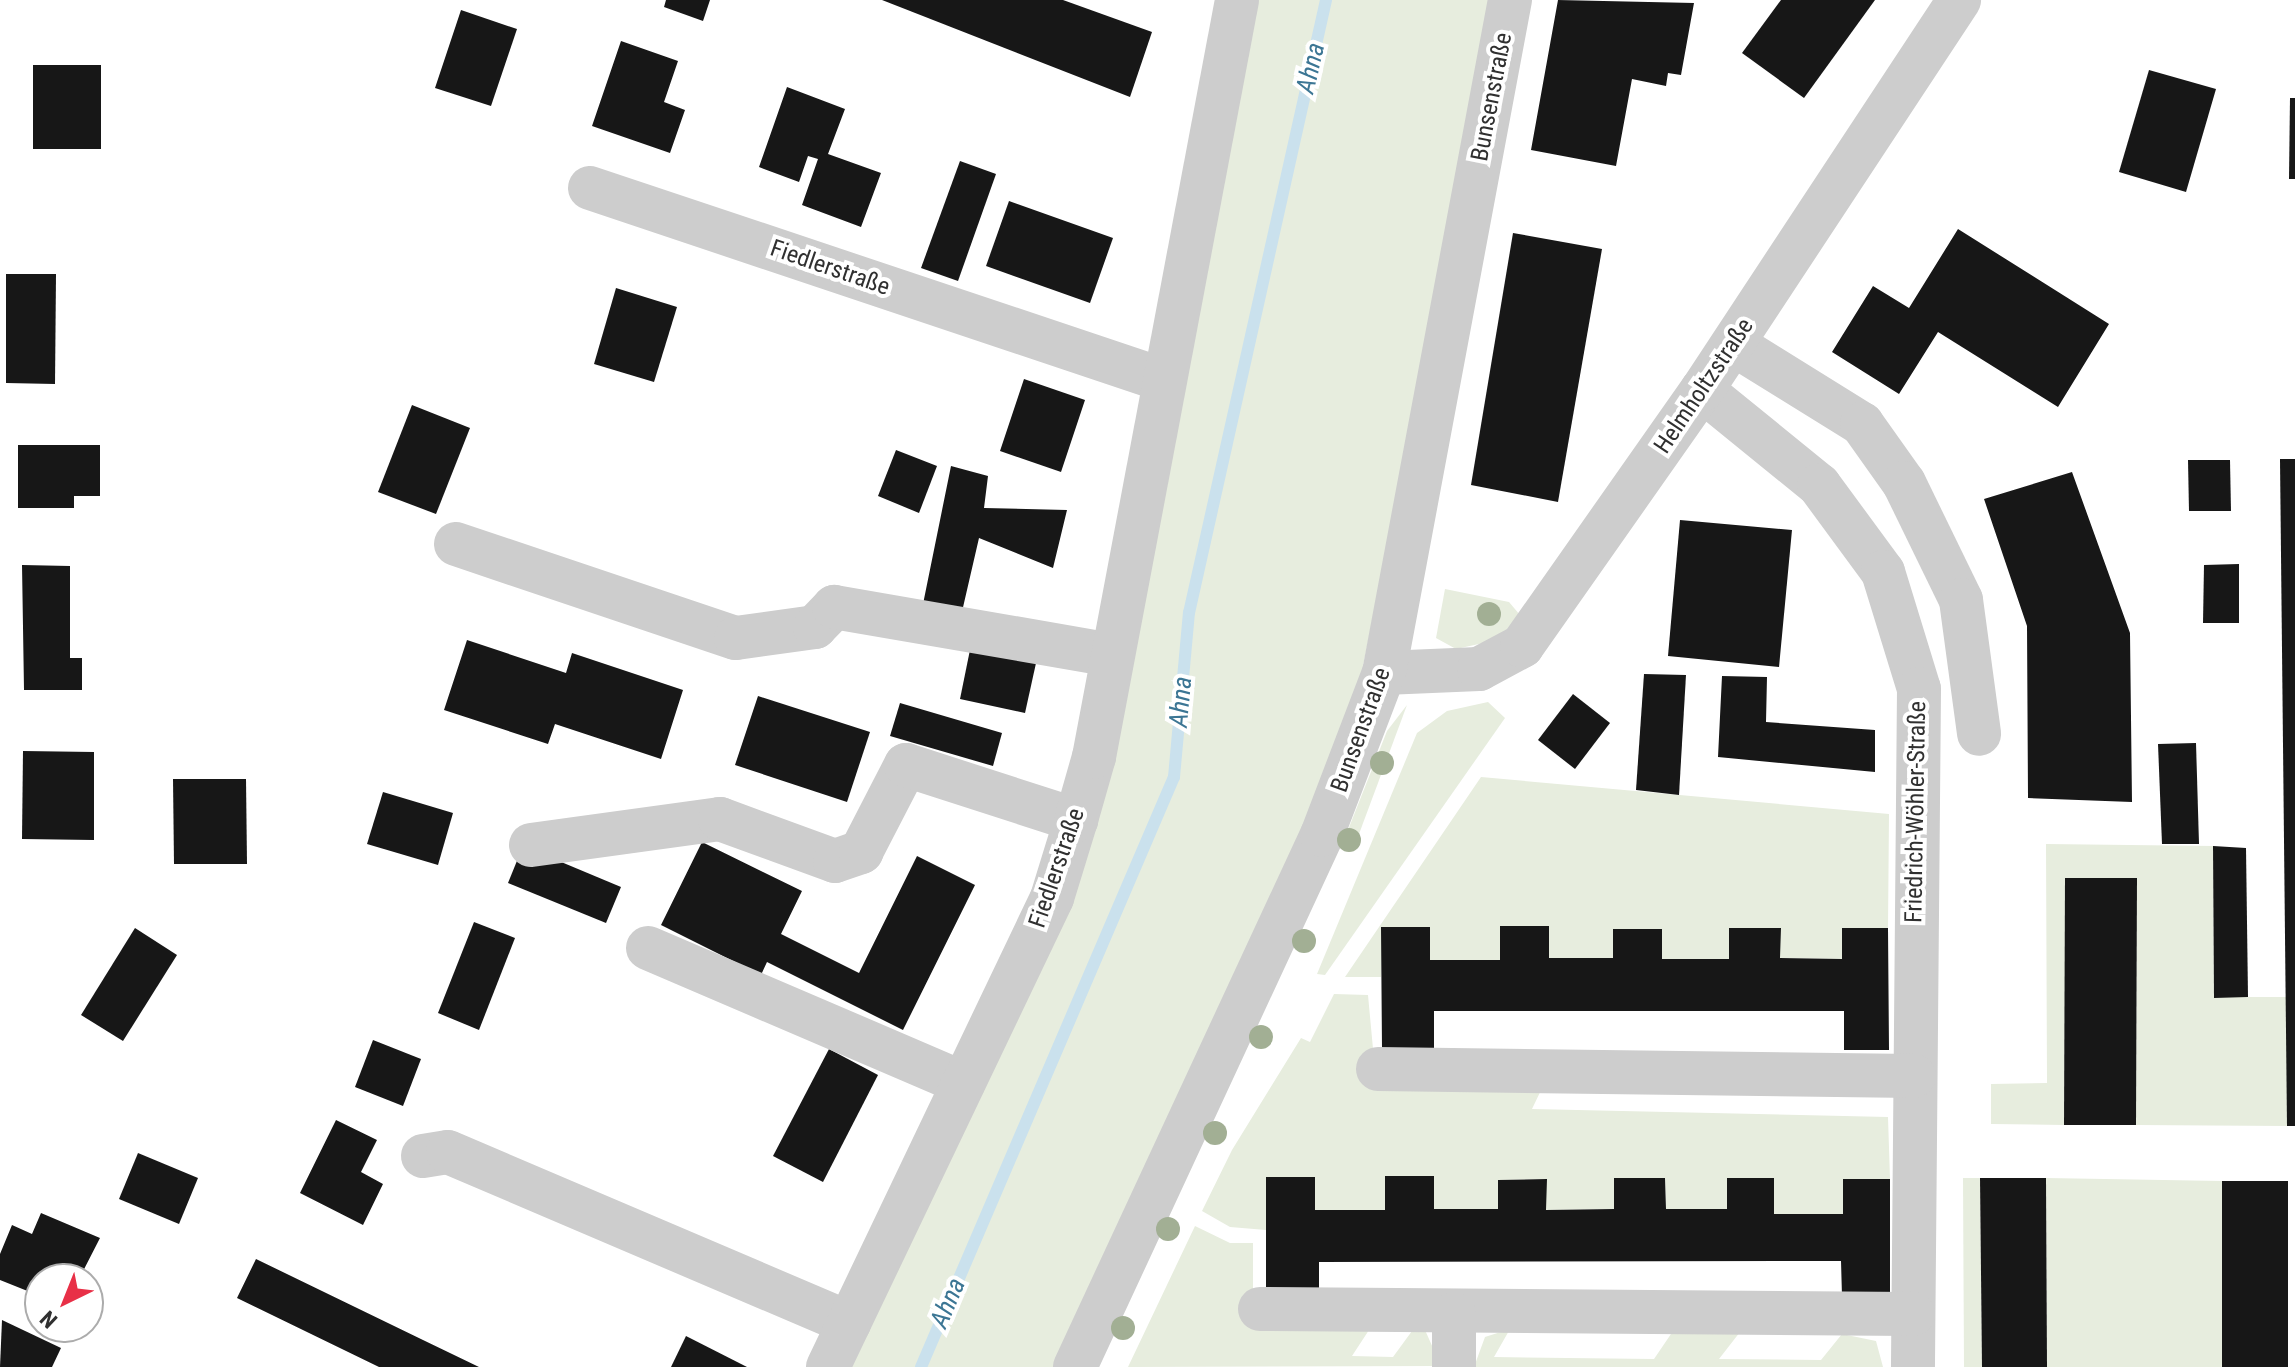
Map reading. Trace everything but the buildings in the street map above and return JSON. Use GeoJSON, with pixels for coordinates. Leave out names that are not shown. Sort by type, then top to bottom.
{"type":"FeatureCollection","features":[{"type":"Feature","properties":{"kind":"street","name":"Fiedlerstraße"},"geometry":{"type":"LineString","coordinates":[[828,1367],[1052,898],[1076,820],[1111,655],[1161,379],[1237,0]]}},
{"type":"Feature","properties":{"kind":"street","name":"Bunsenstraße"},"geometry":{"type":"LineString","coordinates":[[1075,1367],[1322,835],[1384,673],[1510,0]]}},
{"type":"Feature","properties":{"kind":"street","name":"Helmholtzstraße"},"geometry":{"type":"LineString","coordinates":[[1384,673],[1479,669],[1522,646],[1702,390],[1959,0]]}},
{"type":"Feature","properties":{"kind":"street","name":"Fiedlerstraße"},"geometry":{"type":"LineString","coordinates":[[590,188],[1161,379]]}},
{"type":"Feature","properties":{"kind":"street"},"geometry":{"type":"LineString","coordinates":[[1733,344],[1862,424],[1904,483],[1961,600],[1979,734]]}},
{"type":"Feature","properties":{"kind":"street","name":"Friedrich-Wöhler-Straße"},"geometry":{"type":"LineString","coordinates":[[1702,390],[1819,485],[1883,572],[1919,689],[1913,875],[1913,1367]]}},
{"type":"Feature","properties":{"kind":"street"},"geometry":{"type":"LineString","coordinates":[[456,544],[736,638],[815,627],[834,607],[1111,655]]}},
{"type":"Feature","properties":{"kind":"street"},"geometry":{"type":"LineString","coordinates":[[531,845],[720,819],[835,861],[861,852],[906,765],[1076,820]]}},
{"type":"Feature","properties":{"kind":"street"},"geometry":{"type":"LineString","coordinates":[[648,948],[963,1083]]}},
{"type":"Feature","properties":{"kind":"street"},"geometry":{"type":"LineString","coordinates":[[1378,1069],[1914,1076]]}},
{"type":"Feature","properties":{"kind":"street"},"geometry":{"type":"LineString","coordinates":[[423,1156],[448,1152],[849,1323]]}},
{"type":"Feature","properties":{"kind":"street"},"geometry":{"type":"LineString","coordinates":[[1260,1309],[1454,1314],[1913,1314]]}},
{"type":"Feature","properties":{"kind":"street"},"geometry":{"type":"LineString","coordinates":[[1454,1314],[1454,1367]]}},
{"type":"Feature","properties":{"kind":"green space"},"geometry":{"type":"Polygon","coordinates":[[[1253,0],[1498,0],[1350,730],[1059,1367],[841,1367],[1092,839],[1253,0]]]}},
{"type":"Feature","properties":{"kind":"green space"},"geometry":{"type":"Polygon","coordinates":[[[1445,589],[1509,602],[1520,615],[1497,640],[1456,649],[1436,638],[1445,589]]]}},
{"type":"Feature","properties":{"kind":"green space"},"geometry":{"type":"Polygon","coordinates":[[[1488,702],[1505,718],[1325,975],[1317,974],[1417,733],[1447,711],[1488,702]]]}},
{"type":"Feature","properties":{"kind":"green space"},"geometry":{"type":"Polygon","coordinates":[[[1407,705],[1359,834],[1348,830],[1387,731],[1407,705]]]}},
{"type":"Feature","properties":{"kind":"green space"},"geometry":{"type":"Polygon","coordinates":[[[1481,777],[1889,814],[1888,928],[1843,928],[1842,959],[1780,958],[1780,928],[1730,928],[1729,959],[1662,959],[1661,929],[1613,930],[1613,958],[1549,958],[1548,926],[1500,926],[1500,960],[1430,960],[1430,927],[1382,927],[1381,977],[1345,977],[1481,777]]]}},
{"type":"Feature","properties":{"kind":"green space"},"geometry":{"type":"Polygon","coordinates":[[[2046,844],[2213,846],[2214,997],[2287,997],[2287,1126],[2136,1125],[2137,879],[2066,878],[2064,1125],[1991,1124],[1991,1084],[2047,1083],[2046,844]]]}},
{"type":"Feature","properties":{"kind":"green space"},"geometry":{"type":"Polygon","coordinates":[[[1334,994],[1368,995],[1376,1081],[1544,1084],[1532,1109],[1888,1117],[1890,1179],[1843,1179],[1843,1214],[1774,1214],[1773,1178],[1727,1178],[1727,1209],[1666,1209],[1665,1178],[1615,1178],[1614,1209],[1546,1210],[1546,1179],[1498,1180],[1498,1209],[1434,1209],[1433,1176],[1385,1176],[1385,1210],[1315,1210],[1315,1177],[1267,1177],[1266,1230],[1230,1227],[1202,1211],[1232,1150],[1301,1038],[1310,1042],[1334,994]]]}},
{"type":"Feature","properties":{"kind":"green space"},"geometry":{"type":"Polygon","coordinates":[[[1963,1178],[1980,1178],[1982,1367],[1964,1367],[1963,1178]]]}},
{"type":"Feature","properties":{"kind":"green space"},"geometry":{"type":"Polygon","coordinates":[[[2046,1178],[2222,1181],[2222,1367],[2047,1367],[2046,1178]]]}},
{"type":"Feature","properties":{"kind":"green space"},"geometry":{"type":"Polygon","coordinates":[[[1195,1226],[1230,1243],[1253,1243],[1253,1312],[1369,1330],[1352,1356],[1393,1357],[1412,1331],[1425,1330],[1441,1366],[1128,1367],[1195,1226]]]}},
{"type":"Feature","properties":{"kind":"green space"},"geometry":{"type":"Polygon","coordinates":[[[1510,1329],[1494,1357],[1654,1359],[1671,1334],[1740,1332],[1719,1359],[1821,1360],[1842,1334],[1876,1341],[1883,1367],[1474,1367],[1485,1337],[1510,1329]]]}},
{"type":"Feature","properties":{"kind":"waterway","name":"Ahna"},"geometry":{"type":"LineString","coordinates":[[921,1367],[1174,777],[1189,613],[1326,0]]}}]}
